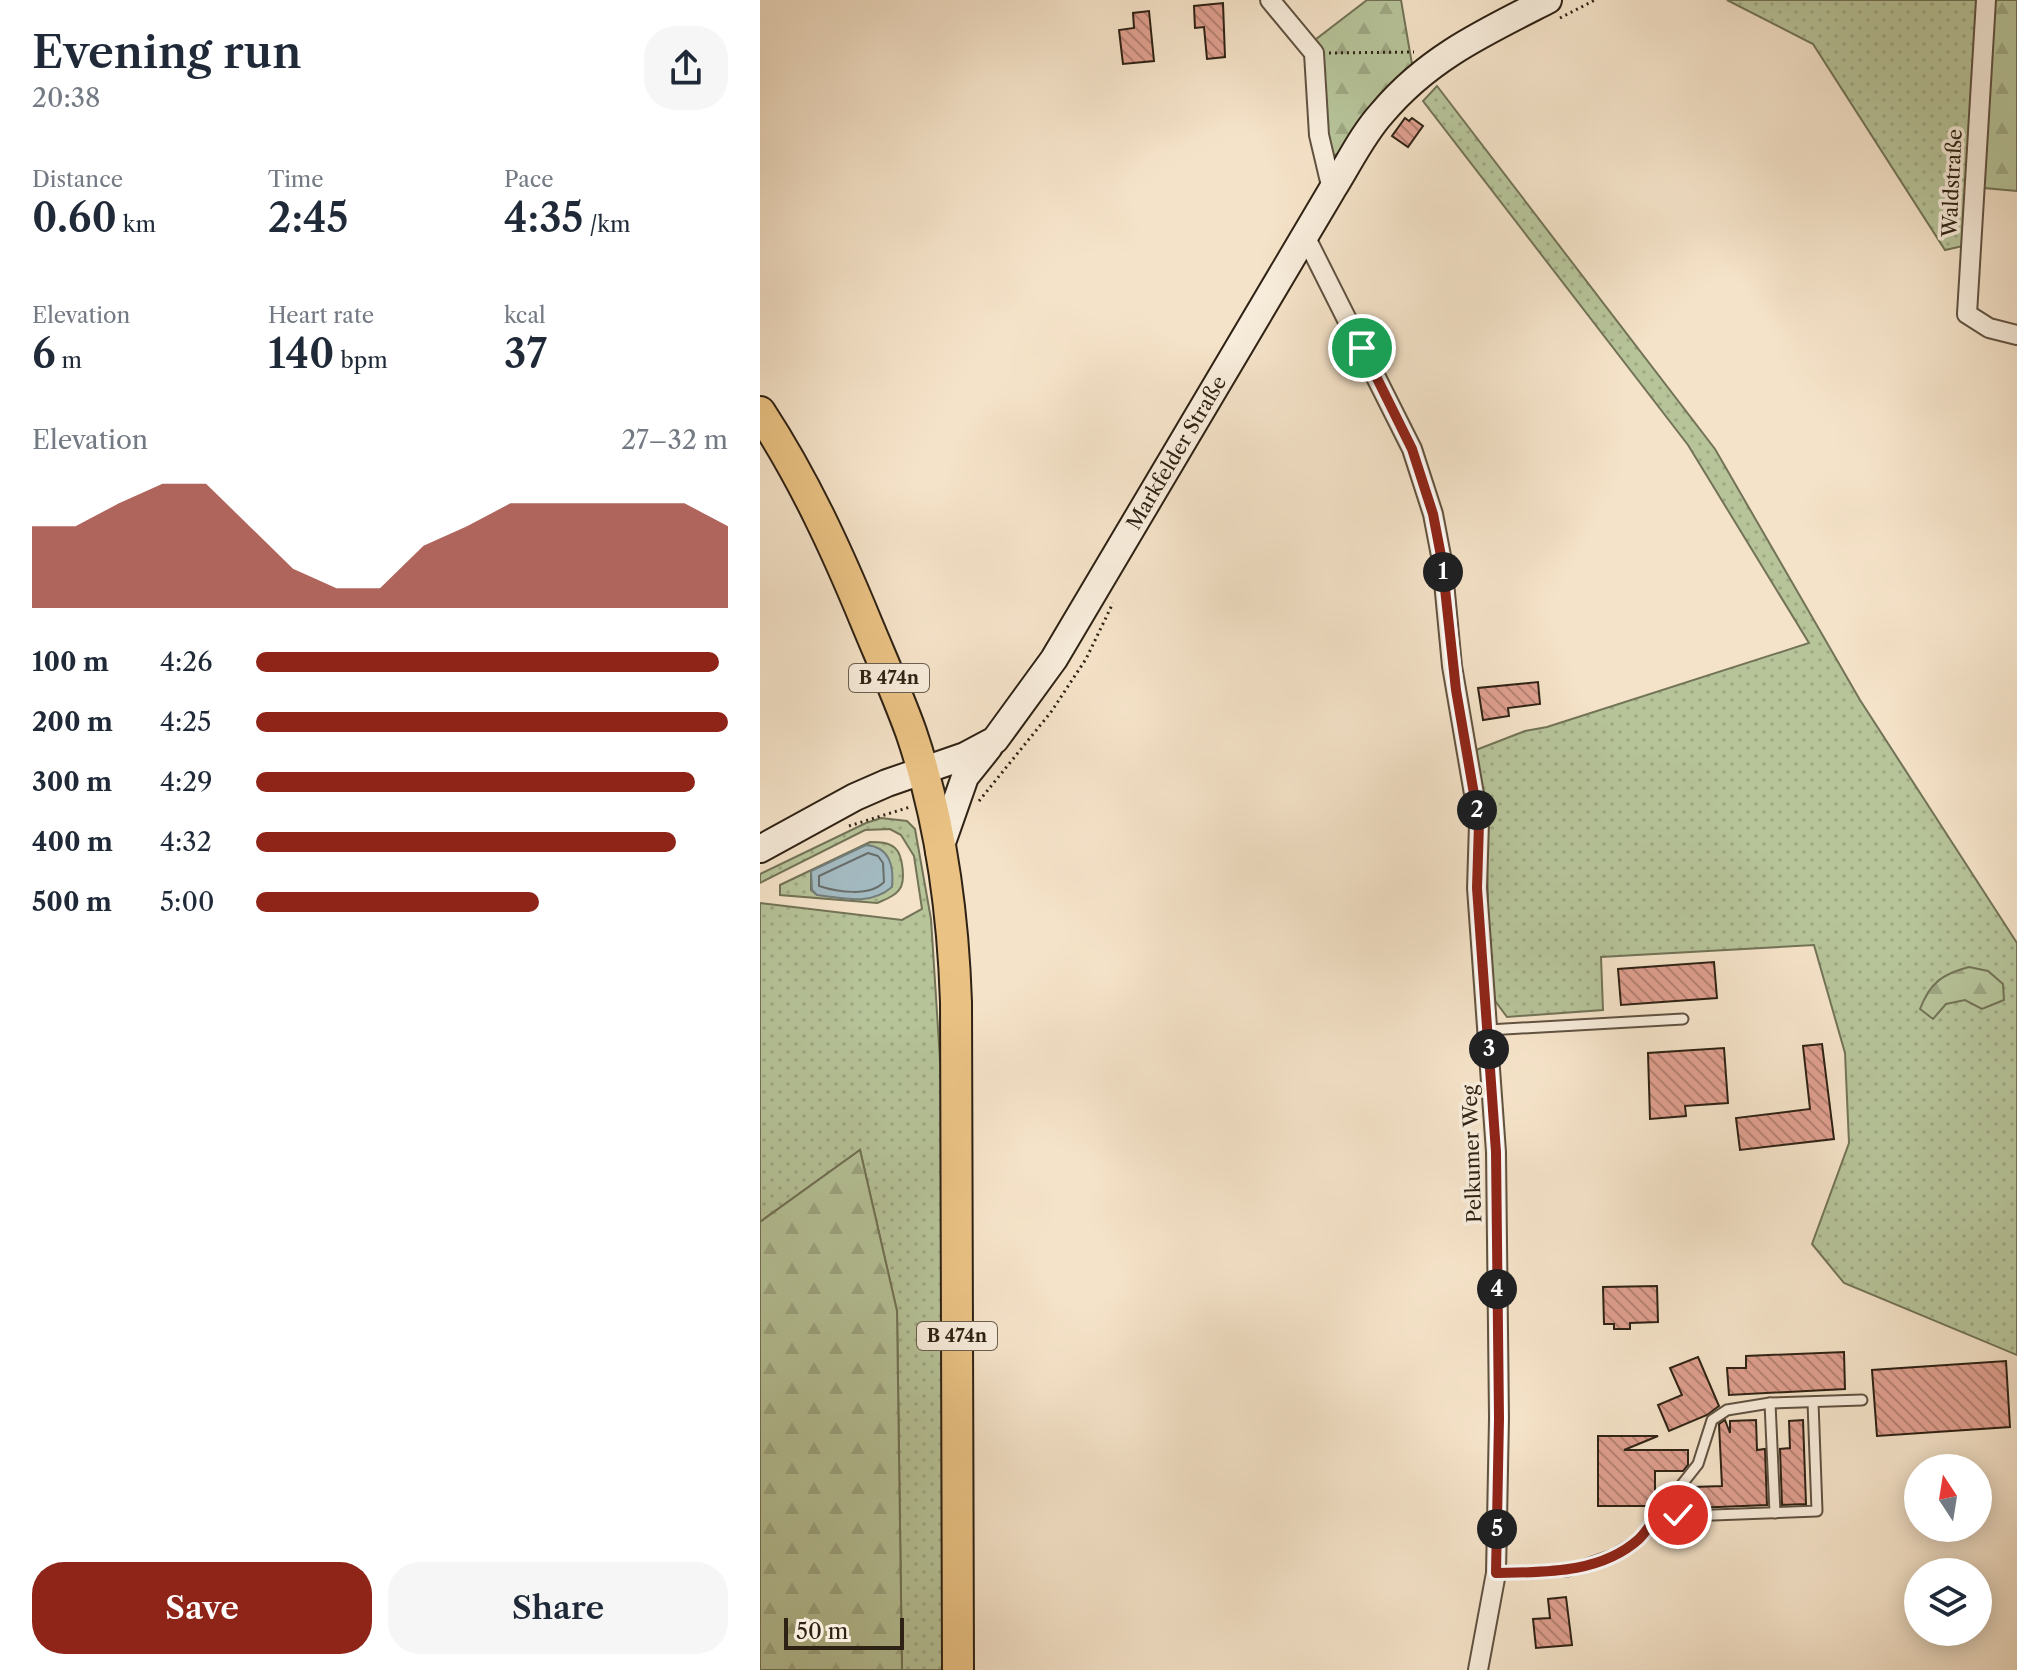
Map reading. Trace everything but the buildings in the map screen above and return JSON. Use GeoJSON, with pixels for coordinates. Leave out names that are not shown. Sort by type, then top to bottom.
{"type":"FeatureCollection","features":[{"type":"Feature","properties":{"kind":"main road","name":"B 474n"},"geometry":{"type":"LineString","coordinates":[[760,412],[791,459],[835,549],[911,731],[951,912],[956,1002],[958,1670]]}},
{"type":"Feature","properties":{"kind":"street"},"geometry":{"type":"LineString","coordinates":[[1270,0],[1314,53],[1319,135],[1332,190]]}},
{"type":"Feature","properties":{"kind":"street","name":"Markfelder Straße"},"geometry":{"type":"LineString","coordinates":[[760,849],[855,797],[965,756],[995,740],[1054,659],[1332,190],[1381,113],[1432,64],[1461,44],[1548,0]]}},
{"type":"Feature","properties":{"kind":"street","name":"Waldstraße"},"geometry":{"type":"LineString","coordinates":[[1986,0],[1967,314],[1989,328],[2017,335]]}},
{"type":"Feature","properties":{"kind":"street","name":"Pelkumer Weg"},"geometry":{"type":"LineString","coordinates":[[1305,236],[1412,449],[1433,514],[1442,561],[1456,690],[1479,823],[1477,888],[1496,1168],[1499,1418],[1496,1573],[1478,1670]]}},
{"type":"Feature","properties":{"kind":"street"},"geometry":{"type":"LineString","coordinates":[[939,851],[965,777],[995,740]]}},
{"type":"Feature","properties":{"kind":"lane"},"geometry":{"type":"LineString","coordinates":[[1488,1030],[1683,1019]]}},
{"type":"Feature","properties":{"kind":"lane"},"geometry":{"type":"LineString","coordinates":[[1496,1573],[1567,1571],[1613,1555],[1639,1539],[1698,1464],[1711,1423],[1717,1415],[1733,1408],[1770,1403],[1862,1400]]}},
{"type":"Feature","properties":{"kind":"lane"},"geometry":{"type":"LineString","coordinates":[[1662,1510],[1678,1515],[1817,1511],[1813,1402]]}},
{"type":"Feature","properties":{"kind":"lane"},"geometry":{"type":"LineString","coordinates":[[1770,1403],[1775,1513]]}},
{"type":"Feature","properties":{"kind":"path"},"geometry":{"type":"LineString","coordinates":[[1314,53],[1419,52],[1432,64]]}},
{"type":"Feature","properties":{"kind":"green space"},"geometry":{"type":"Polygon","coordinates":[[[1367,0],[1401,0],[1413,70],[1346,150],[1331,157],[1311,43],[1367,0]]]}},
{"type":"Feature","properties":{"kind":"green space"},"geometry":{"type":"Polygon","coordinates":[[[1727,0],[1985,0],[1963,246],[1945,250],[1813,44],[1727,0]]]}},
{"type":"Feature","properties":{"kind":"green space"},"geometry":{"type":"Polygon","coordinates":[[[1986,0],[2017,0],[2017,191],[1973,187],[1986,0]]]}},
{"type":"Feature","properties":{"kind":"green space"},"geometry":{"type":"Polygon","coordinates":[[[1437,86],[1715,449],[1860,700],[2017,943],[2017,1355],[1844,1283],[1812,1244],[1849,1143],[1845,1053],[1814,945],[1601,957],[1603,1010],[1507,1017],[1490,994],[1487,862],[1476,750],[1525,731],[1547,727],[1809,643],[1688,445],[1423,101],[1437,86]]]}},
{"type":"Feature","properties":{"kind":"green space"},"geometry":{"type":"Polygon","coordinates":[[[881,818],[907,821],[915,829],[931,919],[942,1091],[944,1670],[902,1670],[897,1311],[860,1150],[760,1222],[760,903],[902,920],[922,909],[914,856],[901,835],[890,829],[865,830],[760,883],[760,874],[881,818]]]}},
{"type":"Feature","properties":{"kind":"green space"},"geometry":{"type":"Polygon","coordinates":[[[870,842],[892,846],[898,851],[902,862],[899,890],[877,903],[780,895],[780,885],[870,842]],[[866,845],[811,871],[811,890],[817,895],[866,845]]]}},
{"type":"Feature","properties":{"kind":"green space"},"geometry":{"type":"Polygon","coordinates":[[[1969,967],[1988,971],[2003,984],[2004,1000],[1982,1009],[1965,1000],[1946,1004],[1933,1019],[1920,1009],[1928,992],[1938,981],[1969,967]]]}},
{"type":"Feature","properties":{"kind":"green space"},"geometry":{"type":"Polygon","coordinates":[[[860,1150],[897,1311],[902,1670],[760,1670],[760,1222],[860,1150]]]}},
{"type":"Feature","properties":{"kind":"water"},"geometry":{"type":"Polygon","coordinates":[[[866,845],[880,849],[889,859],[892,887],[866,899],[817,895],[812,890],[811,871],[866,845]]]}},
{"type":"Feature","properties":{"kind":"route"},"geometry":{"type":"LineString","coordinates":[[1362,348],[1412,449],[1433,514],[1442,561],[1452,666],[1479,823],[1477,888],[1496,1152],[1499,1418],[1496,1573],[1567,1571],[1613,1555],[1639,1539],[1662,1510],[1678,1515]]}}]}
